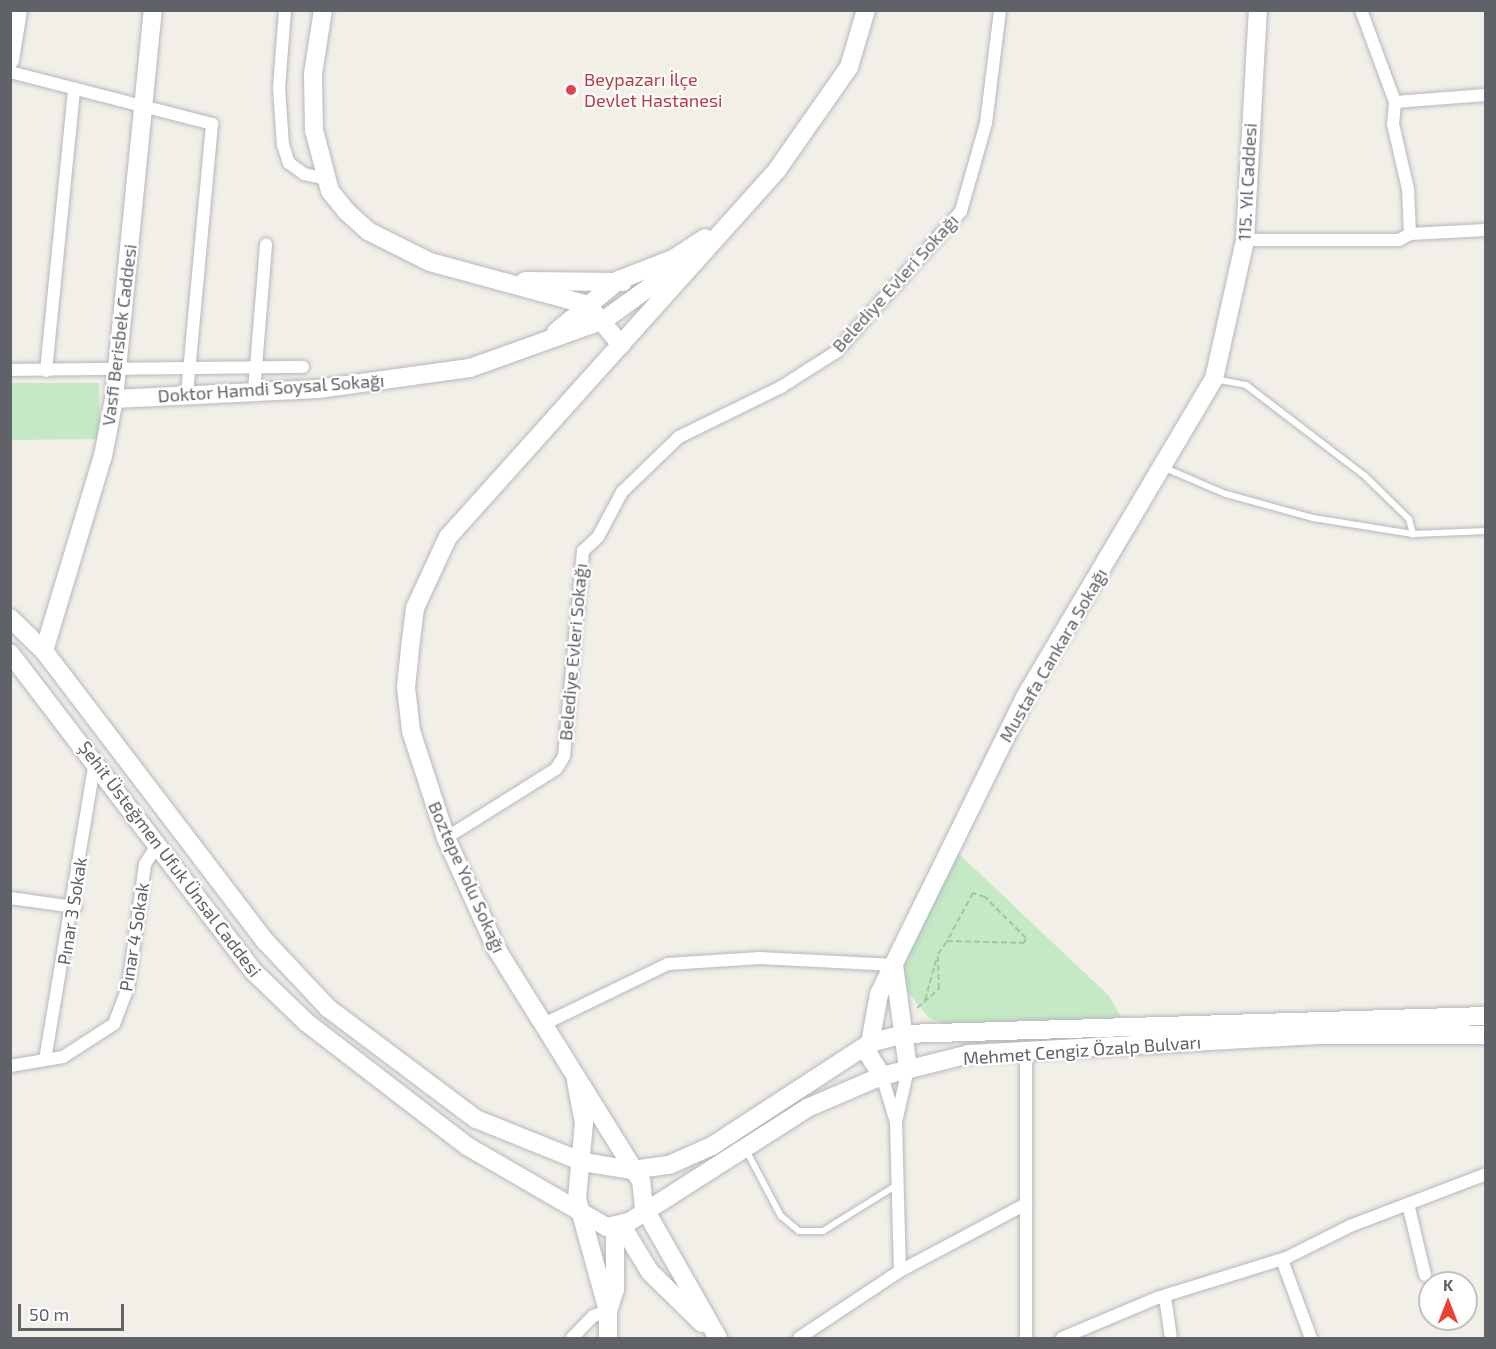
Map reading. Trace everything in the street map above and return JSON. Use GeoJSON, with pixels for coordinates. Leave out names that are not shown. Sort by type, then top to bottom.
{"type":"FeatureCollection","features":[{"type":"Feature","properties":{"kind":"street"},"geometry":{"type":"LineString","coordinates":[[10,60],[18,10]]}},
{"type":"Feature","properties":{"kind":"street","name":"Vasfi Berisbek Caddesi"},"geometry":{"type":"LineString","coordinates":[[41,648],[97,478],[114,399],[153,10]]}},
{"type":"Feature","properties":{"kind":"street"},"geometry":{"type":"LineString","coordinates":[[285,10],[279,88],[283,145],[289,163],[304,174],[325,179]]}},
{"type":"Feature","properties":{"kind":"street"},"geometry":{"type":"LineString","coordinates":[[323,10],[311,102],[325,179],[346,212],[368,231],[430,262],[588,305],[604,320],[621,345]]}},
{"type":"Feature","properties":{"kind":"street"},"geometry":{"type":"LineString","coordinates":[[621,345],[702,249],[728,225],[777,170],[849,67],[866,10]]}},
{"type":"Feature","properties":{"kind":"street","name":"Belediye Evleri Sokağı"},"geometry":{"type":"LineString","coordinates":[[446,838],[556,769],[564,756],[583,551],[598,537],[622,492],[679,437],[782,387],[836,352],[961,210],[986,123],[1000,10]]}},
{"type":"Feature","properties":{"kind":"street","name":"115. Yıl Caddesi"},"geometry":{"type":"LineString","coordinates":[[1222,351],[1245,240],[1258,10]]}},
{"type":"Feature","properties":{"kind":"street"},"geometry":{"type":"LineString","coordinates":[[1360,10],[1395,102],[1393,124],[1408,189],[1410,234]]}},
{"type":"Feature","properties":{"kind":"street"},"geometry":{"type":"LineString","coordinates":[[10,72],[145,104],[212,124],[188,394]]}},
{"type":"Feature","properties":{"kind":"street"},"geometry":{"type":"LineString","coordinates":[[46,371],[74,88]]}},
{"type":"Feature","properties":{"kind":"street"},"geometry":{"type":"LineString","coordinates":[[1395,102],[1485,95]]}},
{"type":"Feature","properties":{"kind":"street"},"geometry":{"type":"LineString","coordinates":[[532,349],[619,280],[673,259],[728,225]]}},
{"type":"Feature","properties":{"kind":"street"},"geometry":{"type":"LineString","coordinates":[[1245,240],[1399,240],[1410,234],[1485,230]]}},
{"type":"Feature","properties":{"kind":"street"},"geometry":{"type":"LineString","coordinates":[[254,391],[266,244]]}},
{"type":"Feature","properties":{"kind":"street","name":"Doktor Hamdi Soysal Sokağı"},"geometry":{"type":"LineString","coordinates":[[114,399],[254,391],[436,374],[532,349],[604,320],[702,249]]}},
{"type":"Feature","properties":{"kind":"street"},"geometry":{"type":"LineString","coordinates":[[506,282],[619,280],[638,296],[636,315],[621,345]]}},
{"type":"Feature","properties":{"kind":"street","name":"Boztepe Yolu Sokağı"},"geometry":{"type":"LineString","coordinates":[[621,345],[473,506],[425,581],[415,609],[406,687],[411,731],[446,838],[497,950],[575,1070],[632,1170]]}},
{"type":"Feature","properties":{"kind":"street","name":"Mustafa Cankara Sokağı"},"geometry":{"type":"LineString","coordinates":[[882,1076],[870,1063],[873,1012],[894,965],[1025,697],[1164,468],[1214,379],[1222,351]]}},
{"type":"Feature","properties":{"kind":"street"},"geometry":{"type":"LineString","coordinates":[[10,370],[115,373],[303,367]]}},
{"type":"Feature","properties":{"kind":"street","name":"Şehit Üsteğmen Ufuk Ünsal Caddesi"},"geometry":{"type":"LineString","coordinates":[[13,625],[41,648],[266,942],[328,1008],[476,1119],[583,1162]]}},
{"type":"Feature","properties":{"kind":"street"},"geometry":{"type":"LineString","coordinates":[[13,657],[41,648]]}},
{"type":"Feature","properties":{"kind":"street","name":"Şehit Üsteğmen Ufuk Ünsal Caddesi"},"geometry":{"type":"LineString","coordinates":[[13,657],[95,761],[253,971],[306,1022],[467,1146],[580,1215]]}},
{"type":"Feature","properties":{"kind":"street","name":"Pınar 3 Sokak"},"geometry":{"type":"LineString","coordinates":[[45,1060],[75,907],[95,761]]}},
{"type":"Feature","properties":{"kind":"street","name":"Pınar 4 Sokak"},"geometry":{"type":"LineString","coordinates":[[10,1066],[63,1057],[114,1024],[128,987],[145,864],[158,844]]}},
{"type":"Feature","properties":{"kind":"street"},"geometry":{"type":"LineString","coordinates":[[10,898],[75,907]]}},
{"type":"Feature","properties":{"kind":"street"},"geometry":{"type":"LineString","coordinates":[[544,1024],[668,964],[760,958],[894,965],[900,995],[908,1069],[896,1122]]}},
{"type":"Feature","properties":{"kind":"street"},"geometry":{"type":"LineString","coordinates":[[900,995],[919,1006],[935,1031]]}},
{"type":"Feature","properties":{"kind":"street","name":"Mehmet Cengiz Özalp Bulvarı"},"geometry":{"type":"LineString","coordinates":[[583,1162],[632,1170],[669,1165],[712,1146],[870,1043],[904,1034],[935,1031],[1485,1016]]}},
{"type":"Feature","properties":{"kind":"street","name":"Mehmet Cengiz Özalp Bulvarı"},"geometry":{"type":"LineString","coordinates":[[618,1226],[807,1108],[882,1076],[969,1054],[1318,1035],[1485,1035]]}},
{"type":"Feature","properties":{"kind":"street"},"geometry":{"type":"LineString","coordinates":[[1026,1052],[1026,1338]]}},
{"type":"Feature","properties":{"kind":"street"},"geometry":{"type":"LineString","coordinates":[[575,1070],[584,1123],[583,1162],[577,1184],[580,1215],[608,1311],[608,1338]]}},
{"type":"Feature","properties":{"kind":"street"},"geometry":{"type":"LineString","coordinates":[[882,1076],[896,1122],[900,1271]]}},
{"type":"Feature","properties":{"kind":"street"},"geometry":{"type":"LineString","coordinates":[[632,1170],[644,1187],[644,1208],[718,1338]]}},
{"type":"Feature","properties":{"kind":"street"},"geometry":{"type":"LineString","coordinates":[[1062,1338],[1165,1297],[1282,1260],[1408,1204],[1485,1174]]}},
{"type":"Feature","properties":{"kind":"street"},"geometry":{"type":"LineString","coordinates":[[799,1338],[900,1271],[1026,1204]]}},
{"type":"Feature","properties":{"kind":"street"},"geometry":{"type":"LineString","coordinates":[[1408,1204],[1424,1271]]}},
{"type":"Feature","properties":{"kind":"street"},"geometry":{"type":"LineString","coordinates":[[580,1215],[618,1226],[651,1272],[718,1338]]}},
{"type":"Feature","properties":{"kind":"street"},"geometry":{"type":"LineString","coordinates":[[608,1311],[615,1290],[618,1226]]}},
{"type":"Feature","properties":{"kind":"street"},"geometry":{"type":"LineString","coordinates":[[1282,1260],[1311,1338]]}},
{"type":"Feature","properties":{"kind":"street"},"geometry":{"type":"LineString","coordinates":[[1165,1297],[1171,1338]]}},
{"type":"Feature","properties":{"kind":"street"},"geometry":{"type":"LineString","coordinates":[[572,1338],[593,1316],[608,1311]]}},
{"type":"Feature","properties":{"kind":"lane"},"geometry":{"type":"LineString","coordinates":[[1214,379],[1246,385],[1365,476],[1409,519],[1413,534]]}},
{"type":"Feature","properties":{"kind":"lane"},"geometry":{"type":"LineString","coordinates":[[1164,468],[1226,494],[1313,518],[1413,534],[1485,531]]}},
{"type":"Feature","properties":{"kind":"lane"},"geometry":{"type":"LineString","coordinates":[[744,1147],[781,1216],[799,1231],[823,1231],[899,1184]]}},
{"type":"Feature","properties":{"kind":"path"},"geometry":{"type":"LineString","coordinates":[[919,1006],[938,954],[948,941],[973,893],[985,897],[1026,938],[1023,943],[948,941]]}},
{"type":"Feature","properties":{"kind":"path"},"geometry":{"type":"LineString","coordinates":[[919,1006],[939,989],[938,954]]}},
{"type":"Feature","properties":{"kind":"green space"},"geometry":{"type":"Polygon","coordinates":[[[10,383],[99,383],[100,439],[11,440],[10,383]]]}},
{"type":"Feature","properties":{"kind":"green space"},"geometry":{"type":"Polygon","coordinates":[[[958,853],[1109,996],[1123,1020],[949,1025],[930,1019],[908,992],[902,969],[958,853]]]}},
{"type":"Feature","properties":{"kind":"place","name":"Beypazarı İlçe Devlet Hastanesi"},"geometry":{"type":"Point","coordinates":[571,90]}}]}
